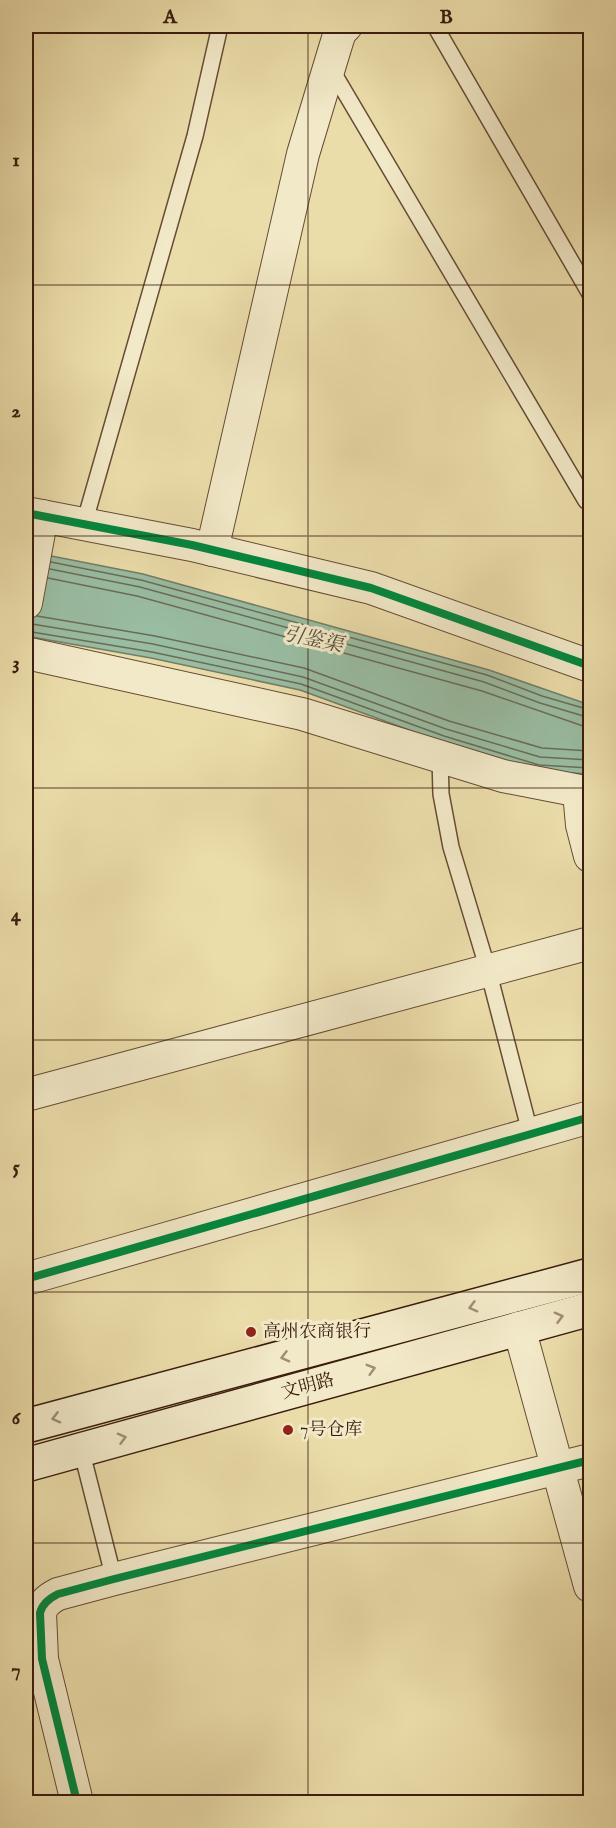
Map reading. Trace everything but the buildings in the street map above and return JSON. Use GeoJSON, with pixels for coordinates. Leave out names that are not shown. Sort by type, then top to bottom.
{"type":"FeatureCollection","features":[{"type":"Feature","properties":{"kind":"main road","name":"文明路"},"geometry":{"type":"LineString","coordinates":[[26,1426],[591,1275]]}},
{"type":"Feature","properties":{"kind":"main road","name":"文明路"},"geometry":{"type":"LineString","coordinates":[[26,1465],[591,1309]]}},
{"type":"Feature","properties":{"kind":"street"},"geometry":{"type":"LineString","coordinates":[[212,549],[303,154],[340,32],[346,26]]}},
{"type":"Feature","properties":{"kind":"street"},"geometry":{"type":"LineString","coordinates":[[26,603],[35,522],[84,524],[212,549],[371,588],[591,666]]}},
{"type":"Feature","properties":{"kind":"street"},"geometry":{"type":"LineString","coordinates":[[26,653],[302,714],[503,776],[585,793],[582,825],[591,856]]}},
{"type":"Feature","properties":{"kind":"street"},"geometry":{"type":"LineString","coordinates":[[26,1095],[591,943]]}},
{"type":"Feature","properties":{"kind":"street"},"geometry":{"type":"LineString","coordinates":[[26,1279],[591,1118]]}},
{"type":"Feature","properties":{"kind":"street"},"geometry":{"type":"LineString","coordinates":[[519,1328],[591,1586]]}},
{"type":"Feature","properties":{"kind":"street"},"geometry":{"type":"LineString","coordinates":[[77,1803],[42,1659],[40,1613],[44,1605],[58,1594],[591,1460]]}},
{"type":"Feature","properties":{"kind":"lane"},"geometry":{"type":"LineString","coordinates":[[84,524],[195,136],[220,26]]}},
{"type":"Feature","properties":{"kind":"lane"},"geometry":{"type":"LineString","coordinates":[[435,26],[591,294]]}},
{"type":"Feature","properties":{"kind":"lane"},"geometry":{"type":"LineString","coordinates":[[330,66],[586,501]]}},
{"type":"Feature","properties":{"kind":"lane"},"geometry":{"type":"LineString","coordinates":[[440,757],[441,794],[452,848],[488,970],[531,1136]]}},
{"type":"Feature","properties":{"kind":"lane"},"geometry":{"type":"LineString","coordinates":[[81,1449],[114,1579]]}},
{"type":"Feature","properties":{"kind":"water","name":"引鉴渠"},"geometry":{"type":"Polygon","coordinates":[[[26,551],[143,574],[489,670],[590,705],[590,774],[538,771],[442,742],[300,690],[151,658],[26,636],[26,551]]]}},
{"type":"Feature","properties":{"kind":"cycle path"},"geometry":{"type":"LineString","coordinates":[[26,513],[192,545],[371,588],[590,666]]}},
{"type":"Feature","properties":{"kind":"cycle path"},"geometry":{"type":"LineString","coordinates":[[26,1279],[590,1117]]}},
{"type":"Feature","properties":{"kind":"cycle path"},"geometry":{"type":"LineString","coordinates":[[77,1802],[42,1659],[40,1613],[44,1604],[52,1597],[114,1579],[590,1460]]}},
{"type":"Feature","properties":{"kind":"place","name":"高州农商银行"},"geometry":{"type":"Point","coordinates":[251,1332]}},
{"type":"Feature","properties":{"kind":"place","name":"7号仓库"},"geometry":{"type":"Point","coordinates":[288,1430]}}]}
